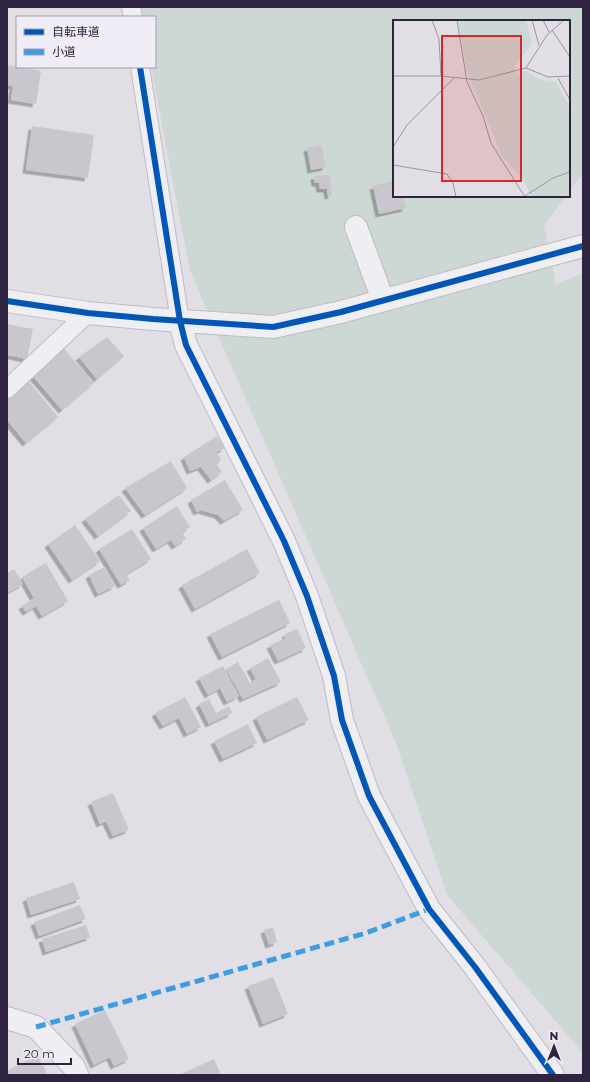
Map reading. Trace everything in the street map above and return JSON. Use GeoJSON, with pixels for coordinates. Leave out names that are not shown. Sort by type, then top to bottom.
{"type":"FeatureCollection","features":[{"type":"Feature","properties":{"kind":"street"},"geometry":{"type":"LineString","coordinates":[[140,68],[180,321],[186,345],[284,541],[307,596],[334,676],[342,720],[369,796],[429,909],[475,967],[553,1075]]}},
{"type":"Feature","properties":{"kind":"street"},"geometry":{"type":"LineString","coordinates":[[356,226],[383,300]]}},
{"type":"Feature","properties":{"kind":"street"},"geometry":{"type":"LineString","coordinates":[[7,301],[88,313],[218,325],[273,327],[341,312],[583,246]]}},
{"type":"Feature","properties":{"kind":"street"},"geometry":{"type":"LineString","coordinates":[[7,389],[88,313]]}},
{"type":"Feature","properties":{"kind":"street"},"geometry":{"type":"LineString","coordinates":[[7,1018],[36,1027],[74,1067],[77,1075]]}},
{"type":"Feature","properties":{"kind":"shaded area"},"geometry":{"type":"Polygon","coordinates":[[[140,7],[583,7],[583,174],[570,191],[570,20],[393,20],[393,197],[565,197],[544,225],[556,284],[583,273],[583,1053],[447,895],[396,743],[190,271],[151,68],[156,68],[156,16],[142,16],[140,7]]]}},
{"type":"Feature","properties":{"kind":"building"},"geometry":{"type":"Polygon","coordinates":[[[7,65],[16,67],[16,68],[41,71],[36,104],[11,100],[13,86],[7,85],[7,65]]]}},
{"type":"Feature","properties":{"kind":"building"},"geometry":{"type":"Polygon","coordinates":[[[32,126],[94,135],[88,178],[26,170],[32,126]]]}},
{"type":"Feature","properties":{"kind":"building"},"geometry":{"type":"Polygon","coordinates":[[[321,145],[326,167],[311,170],[307,148],[321,145]]]}},
{"type":"Feature","properties":{"kind":"building"},"geometry":{"type":"Polygon","coordinates":[[[330,175],[332,195],[328,196],[327,189],[320,189],[319,183],[315,183],[314,176],[330,175]]]}},
{"type":"Feature","properties":{"kind":"building"},"geometry":{"type":"Polygon","coordinates":[[[393,181],[393,197],[403,197],[406,208],[379,214],[373,186],[393,181]]]}},
{"type":"Feature","properties":{"kind":"building"},"geometry":{"type":"Polygon","coordinates":[[[7,324],[33,329],[27,359],[7,355],[7,324]]]}},
{"type":"Feature","properties":{"kind":"building"},"geometry":{"type":"Polygon","coordinates":[[[107,337],[124,356],[97,379],[79,357],[107,337]]]}},
{"type":"Feature","properties":{"kind":"building"},"geometry":{"type":"Polygon","coordinates":[[[64,349],[94,383],[62,410],[32,375],[64,349]]]}},
{"type":"Feature","properties":{"kind":"building"},"geometry":{"type":"Polygon","coordinates":[[[26,378],[58,417],[26,443],[7,420],[7,393],[26,378]]]}},
{"type":"Feature","properties":{"kind":"building"},"geometry":{"type":"Polygon","coordinates":[[[217,436],[225,448],[216,452],[221,459],[217,465],[222,472],[211,480],[201,467],[190,471],[184,457],[217,436]]]}},
{"type":"Feature","properties":{"kind":"building"},"geometry":{"type":"Polygon","coordinates":[[[171,461],[187,488],[145,515],[125,488],[171,461]]]}},
{"type":"Feature","properties":{"kind":"building"},"geometry":{"type":"Polygon","coordinates":[[[225,480],[243,510],[224,521],[218,515],[201,510],[197,512],[191,500],[225,480]]]}},
{"type":"Feature","properties":{"kind":"building"},"geometry":{"type":"Polygon","coordinates":[[[119,495],[131,511],[98,536],[85,519],[119,495]]]}},
{"type":"Feature","properties":{"kind":"building"},"geometry":{"type":"Polygon","coordinates":[[[177,506],[190,527],[182,532],[186,539],[175,546],[171,540],[156,549],[143,528],[177,506]]]}},
{"type":"Feature","properties":{"kind":"building"},"geometry":{"type":"Polygon","coordinates":[[[75,525],[100,561],[72,580],[48,544],[75,525]]]}},
{"type":"Feature","properties":{"kind":"building"},"geometry":{"type":"Polygon","coordinates":[[[132,529],[151,559],[126,574],[130,580],[121,585],[99,549],[132,529]]]}},
{"type":"Feature","properties":{"kind":"building"},"geometry":{"type":"Polygon","coordinates":[[[247,549],[260,573],[195,609],[182,585],[247,549]]]}},
{"type":"Feature","properties":{"kind":"building"},"geometry":{"type":"Polygon","coordinates":[[[46,563],[68,601],[42,616],[36,606],[26,612],[22,606],[34,598],[22,577],[46,563]]]}},
{"type":"Feature","properties":{"kind":"building"},"geometry":{"type":"Polygon","coordinates":[[[105,567],[115,586],[98,594],[89,575],[105,567]]]}},
{"type":"Feature","properties":{"kind":"building"},"geometry":{"type":"Polygon","coordinates":[[[14,569],[23,584],[7,593],[7,573],[14,569]]]}},
{"type":"Feature","properties":{"kind":"building"},"geometry":{"type":"Polygon","coordinates":[[[279,600],[290,623],[222,657],[210,634],[279,600]]]}},
{"type":"Feature","properties":{"kind":"building"},"geometry":{"type":"Polygon","coordinates":[[[297,629],[306,648],[278,661],[270,645],[286,638],[285,634],[297,629]]]}},
{"type":"Feature","properties":{"kind":"building"},"geometry":{"type":"Polygon","coordinates":[[[268,658],[281,682],[243,699],[226,669],[238,662],[250,683],[256,679],[250,668],[268,658]]]}},
{"type":"Feature","properties":{"kind":"building"},"geometry":{"type":"Polygon","coordinates":[[[223,666],[239,696],[227,702],[220,688],[208,695],[199,678],[223,666]]]}},
{"type":"Feature","properties":{"kind":"building"},"geometry":{"type":"Polygon","coordinates":[[[185,697],[201,727],[187,734],[179,718],[163,726],[155,713],[185,697]]]}},
{"type":"Feature","properties":{"kind":"building"},"geometry":{"type":"Polygon","coordinates":[[[297,697],[309,720],[267,740],[256,717],[297,697]]]}},
{"type":"Feature","properties":{"kind":"building"},"geometry":{"type":"Polygon","coordinates":[[[209,699],[216,713],[229,706],[232,713],[209,724],[199,704],[209,699]]]}},
{"type":"Feature","properties":{"kind":"building"},"geometry":{"type":"Polygon","coordinates":[[[248,724],[257,743],[223,759],[214,741],[248,724]]]}},
{"type":"Feature","properties":{"kind":"building"},"geometry":{"type":"Polygon","coordinates":[[[113,793],[129,830],[113,836],[106,821],[100,824],[91,802],[113,793]]]}},
{"type":"Feature","properties":{"kind":"building"},"geometry":{"type":"Polygon","coordinates":[[[74,882],[80,899],[31,915],[26,898],[74,882]]]}},
{"type":"Feature","properties":{"kind":"building"},"geometry":{"type":"Polygon","coordinates":[[[80,905],[86,919],[39,936],[34,922],[80,905]]]}},
{"type":"Feature","properties":{"kind":"building"},"geometry":{"type":"Polygon","coordinates":[[[86,925],[90,937],[46,952],[42,939],[86,925]]]}},
{"type":"Feature","properties":{"kind":"building"},"geometry":{"type":"Polygon","coordinates":[[[273,927],[277,942],[269,945],[264,930],[273,927]]]}},
{"type":"Feature","properties":{"kind":"building"},"geometry":{"type":"Polygon","coordinates":[[[273,977],[288,1014],[263,1024],[248,986],[273,977]]]}},
{"type":"Feature","properties":{"kind":"building"},"geometry":{"type":"Polygon","coordinates":[[[105,1010],[129,1059],[114,1066],[110,1057],[94,1065],[75,1024],[105,1010]]]}},
{"type":"Feature","properties":{"kind":"building"},"geometry":{"type":"Polygon","coordinates":[[[37,1055],[48,1075],[7,1075],[7,1071],[37,1055]]]}},
{"type":"Feature","properties":{"kind":"building"},"geometry":{"type":"Polygon","coordinates":[[[214,1059],[221,1075],[179,1075],[214,1059]]]}},
{"type":"Feature","properties":{"kind":"marked path"},"geometry":{"type":"LineString","coordinates":[[36,1027],[366,933],[429,909]]}},
{"type":"Feature","properties":{"kind":"cycle path"},"geometry":{"type":"LineString","coordinates":[[140,68],[180,321],[186,345],[284,541],[307,596],[334,676],[342,720],[369,796],[429,909],[475,967],[553,1075]]}},
{"type":"Feature","properties":{"kind":"cycle path"},"geometry":{"type":"LineString","coordinates":[[7,301],[88,313],[273,327],[341,312],[583,246]]}}]}
